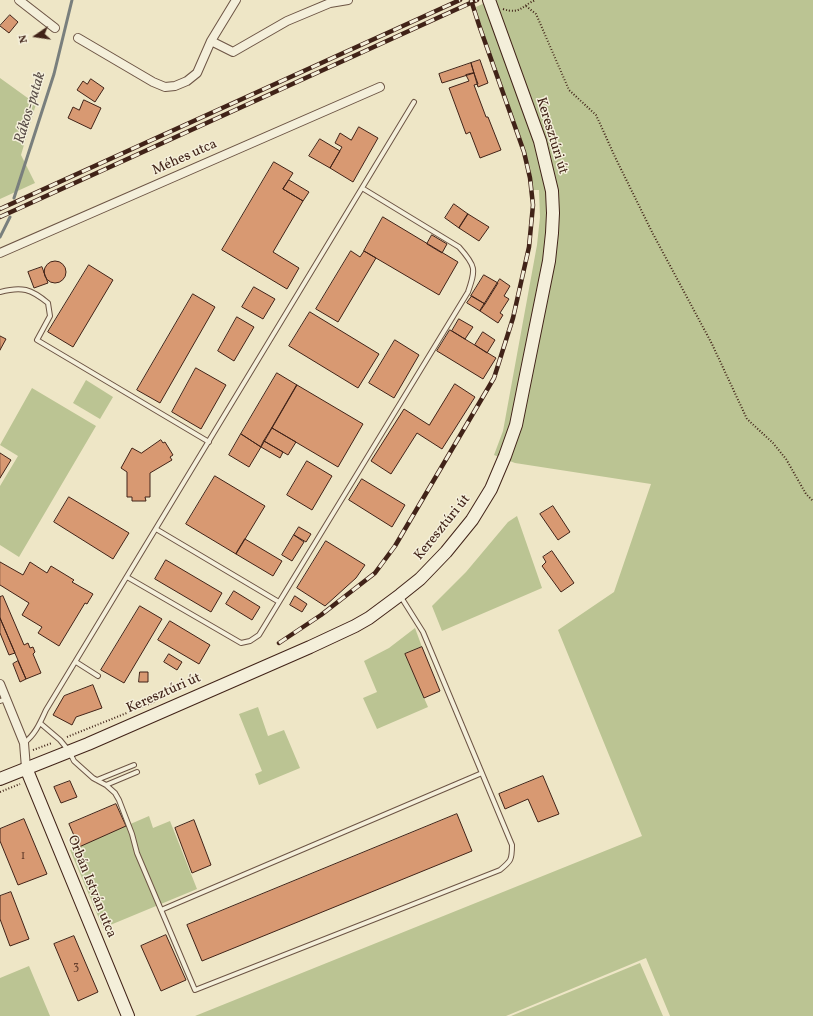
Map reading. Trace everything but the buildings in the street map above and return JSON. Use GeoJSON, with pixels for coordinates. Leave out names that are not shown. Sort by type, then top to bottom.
{"type":"FeatureCollection","features":[{"type":"Feature","properties":{"kind":"main road","name":"Keresztúri út"},"geometry":{"type":"LineString","coordinates":[[0,779],[69,751],[355,626],[369,618],[420,579],[446,552],[472,520],[491,489],[505,456],[516,424],[549,261],[553,213],[552,191],[540,141],[489,2]]}},
{"type":"Feature","properties":{"kind":"main road","name":"Orbán István utca"},"geometry":{"type":"LineString","coordinates":[[26,768],[128,1016]]}},
{"type":"Feature","properties":{"kind":"street"},"geometry":{"type":"LineString","coordinates":[[19,0],[55,28]]}},
{"type":"Feature","properties":{"kind":"street"},"geometry":{"type":"LineString","coordinates":[[78,38],[153,82],[165,87],[175,86],[187,81],[197,73],[212,41],[236,0]]}},
{"type":"Feature","properties":{"kind":"street"},"geometry":{"type":"LineString","coordinates":[[212,41],[233,52],[287,21],[330,3],[348,0]]}},
{"type":"Feature","properties":{"kind":"street","name":"Méhes utca"},"geometry":{"type":"LineString","coordinates":[[0,253],[380,87]]}},
{"type":"Feature","properties":{"kind":"street"},"geometry":{"type":"LineString","coordinates":[[0,684],[3,700],[24,743],[26,768]]}},
{"type":"Feature","properties":{"kind":"lane"},"geometry":{"type":"LineString","coordinates":[[24,743],[36,731],[46,710],[414,102]]}},
{"type":"Feature","properties":{"kind":"lane"},"geometry":{"type":"LineString","coordinates":[[127,577],[241,643],[250,641],[259,635],[468,292],[473,276],[473,266],[468,256],[459,247],[362,188]]}},
{"type":"Feature","properties":{"kind":"lane"},"geometry":{"type":"LineString","coordinates":[[0,292],[24,289],[36,294],[48,303],[50,316],[37,340],[208,442]]}},
{"type":"Feature","properties":{"kind":"lane"},"geometry":{"type":"LineString","coordinates":[[156,529],[279,602]]}},
{"type":"Feature","properties":{"kind":"lane"},"geometry":{"type":"LineString","coordinates":[[40,723],[60,740],[69,751],[74,761],[93,778],[106,785],[115,793],[132,834],[137,853],[195,990],[500,870],[510,862],[512,845],[423,632],[400,595]]}},
{"type":"Feature","properties":{"kind":"lane"},"geometry":{"type":"LineString","coordinates":[[76,662],[98,676]]}},
{"type":"Feature","properties":{"kind":"lane"},"geometry":{"type":"LineString","coordinates":[[97,780],[134,765]]}},
{"type":"Feature","properties":{"kind":"lane"},"geometry":{"type":"LineString","coordinates":[[106,785],[137,772]]}},
{"type":"Feature","properties":{"kind":"lane"},"geometry":{"type":"LineString","coordinates":[[161,910],[482,773]]}},
{"type":"Feature","properties":{"kind":"path"},"geometry":{"type":"LineString","coordinates":[[489,2],[512,12],[519,10],[536,0]]}},
{"type":"Feature","properties":{"kind":"path"},"geometry":{"type":"LineString","coordinates":[[526,6],[536,14],[568,90],[596,115],[649,226],[712,344],[747,419],[786,459],[806,494],[813,501]]}},
{"type":"Feature","properties":{"kind":"path"},"geometry":{"type":"LineString","coordinates":[[25,753],[154,702]]}},
{"type":"Feature","properties":{"kind":"path"},"geometry":{"type":"LineString","coordinates":[[0,792],[31,780]]}},
{"type":"Feature","properties":{"kind":"green space"},"geometry":{"type":"Polygon","coordinates":[[[491,0],[813,0],[813,1016],[670,1016],[646,958],[506,1016],[195,1016],[642,836],[558,630],[614,592],[651,484],[515,463],[494,455],[503,431],[537,245],[540,217],[539,190],[533,190],[530,167],[476,7],[491,0]]]}},
{"type":"Feature","properties":{"kind":"green space"},"geometry":{"type":"Polygon","coordinates":[[[0,78],[36,104],[21,155],[35,183],[0,199],[0,78]]]}},
{"type":"Feature","properties":{"kind":"green space"},"geometry":{"type":"Polygon","coordinates":[[[86,380],[113,397],[100,419],[73,403],[86,380]]]}},
{"type":"Feature","properties":{"kind":"green space"},"geometry":{"type":"Polygon","coordinates":[[[32,388],[96,426],[19,557],[0,545],[0,486],[18,456],[0,445],[32,388]]]}},
{"type":"Feature","properties":{"kind":"green space"},"geometry":{"type":"Polygon","coordinates":[[[517,516],[542,588],[442,631],[432,606],[466,572],[508,522],[517,516]]]}},
{"type":"Feature","properties":{"kind":"green space"},"geometry":{"type":"Polygon","coordinates":[[[415,628],[422,647],[405,654],[428,707],[377,729],[363,698],[377,692],[364,661],[389,648],[415,628]]]}},
{"type":"Feature","properties":{"kind":"green space"},"geometry":{"type":"Polygon","coordinates":[[[258,707],[268,736],[284,730],[300,768],[259,785],[255,774],[262,771],[239,714],[258,707]]]}},
{"type":"Feature","properties":{"kind":"green space"},"geometry":{"type":"Polygon","coordinates":[[[149,816],[153,828],[170,821],[197,889],[103,928],[70,850],[149,816]]]}},
{"type":"Feature","properties":{"kind":"green space"},"geometry":{"type":"Polygon","coordinates":[[[640,963],[663,1016],[511,1016],[640,963]]]}},
{"type":"Feature","properties":{"kind":"green space"},"geometry":{"type":"Polygon","coordinates":[[[29,966],[50,1016],[0,1016],[0,978],[29,966]]]}},
{"type":"Feature","properties":{"kind":"waterway","name":"Rákos-patak"},"geometry":{"type":"LineString","coordinates":[[14,198],[54,74],[72,0]]}},
{"type":"Feature","properties":{"kind":"waterway","name":"Rákos-patak"},"geometry":{"type":"LineString","coordinates":[[0,237],[10,217]]}},
{"type":"Feature","properties":{"kind":"railway"},"geometry":{"type":"LineString","coordinates":[[0,209],[460,0]]}},
{"type":"Feature","properties":{"kind":"railway"},"geometry":{"type":"LineString","coordinates":[[279,643],[321,615],[375,573],[395,546],[494,378],[513,318],[529,247],[533,205],[530,178],[524,152],[471,0]]}},
{"type":"Feature","properties":{"kind":"railway"},"geometry":{"type":"LineString","coordinates":[[0,217],[477,0]]}}]}
